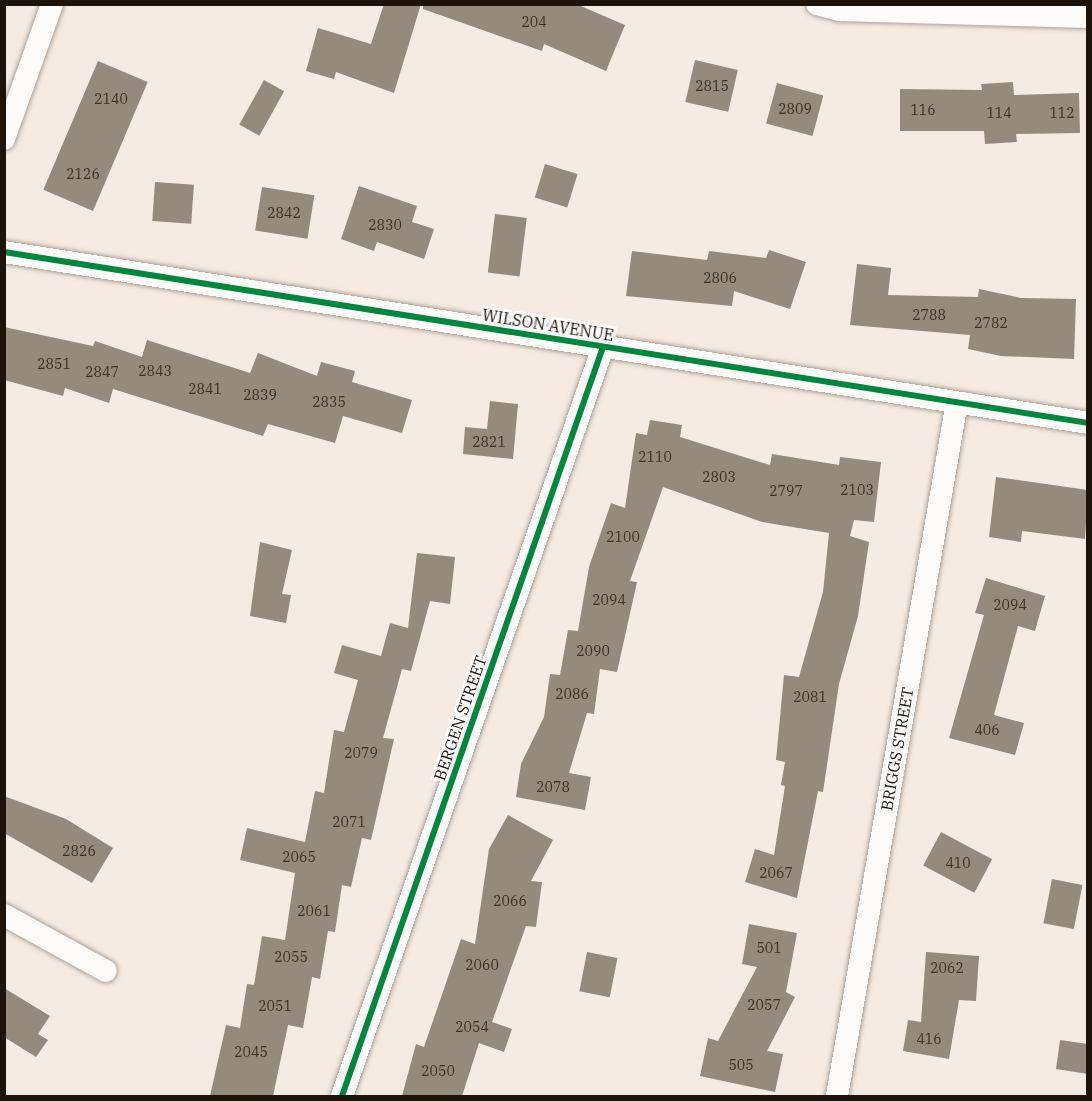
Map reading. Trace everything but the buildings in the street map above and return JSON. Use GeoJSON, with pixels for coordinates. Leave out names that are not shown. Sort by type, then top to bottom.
{"type":"FeatureCollection","features":[{"type":"Feature","properties":{"kind":"street"},"geometry":{"type":"LineString","coordinates":[[4,138],[52,4]]}},
{"type":"Feature","properties":{"kind":"street"},"geometry":{"type":"LineString","coordinates":[[817,4],[840,10],[1088,17]]}},
{"type":"Feature","properties":{"kind":"street","name":"WILSON AVENUE"},"geometry":{"type":"LineString","coordinates":[[4,252],[1088,423]]}},
{"type":"Feature","properties":{"kind":"street","name":"BERGEN STREET"},"geometry":{"type":"LineString","coordinates":[[342,1096],[603,347]]}},
{"type":"Feature","properties":{"kind":"street","name":"BRIGGS STREET"},"geometry":{"type":"LineString","coordinates":[[837,1096],[957,402]]}},
{"type":"Feature","properties":{"kind":"street"},"geometry":{"type":"LineString","coordinates":[[4,915],[106,971]]}},
{"type":"Feature","properties":{"kind":"cycle path"},"geometry":{"type":"LineString","coordinates":[[4,252],[1088,423]]}},
{"type":"Feature","properties":{"kind":"cycle path"},"geometry":{"type":"LineString","coordinates":[[342,1096],[603,347]]}}]}
